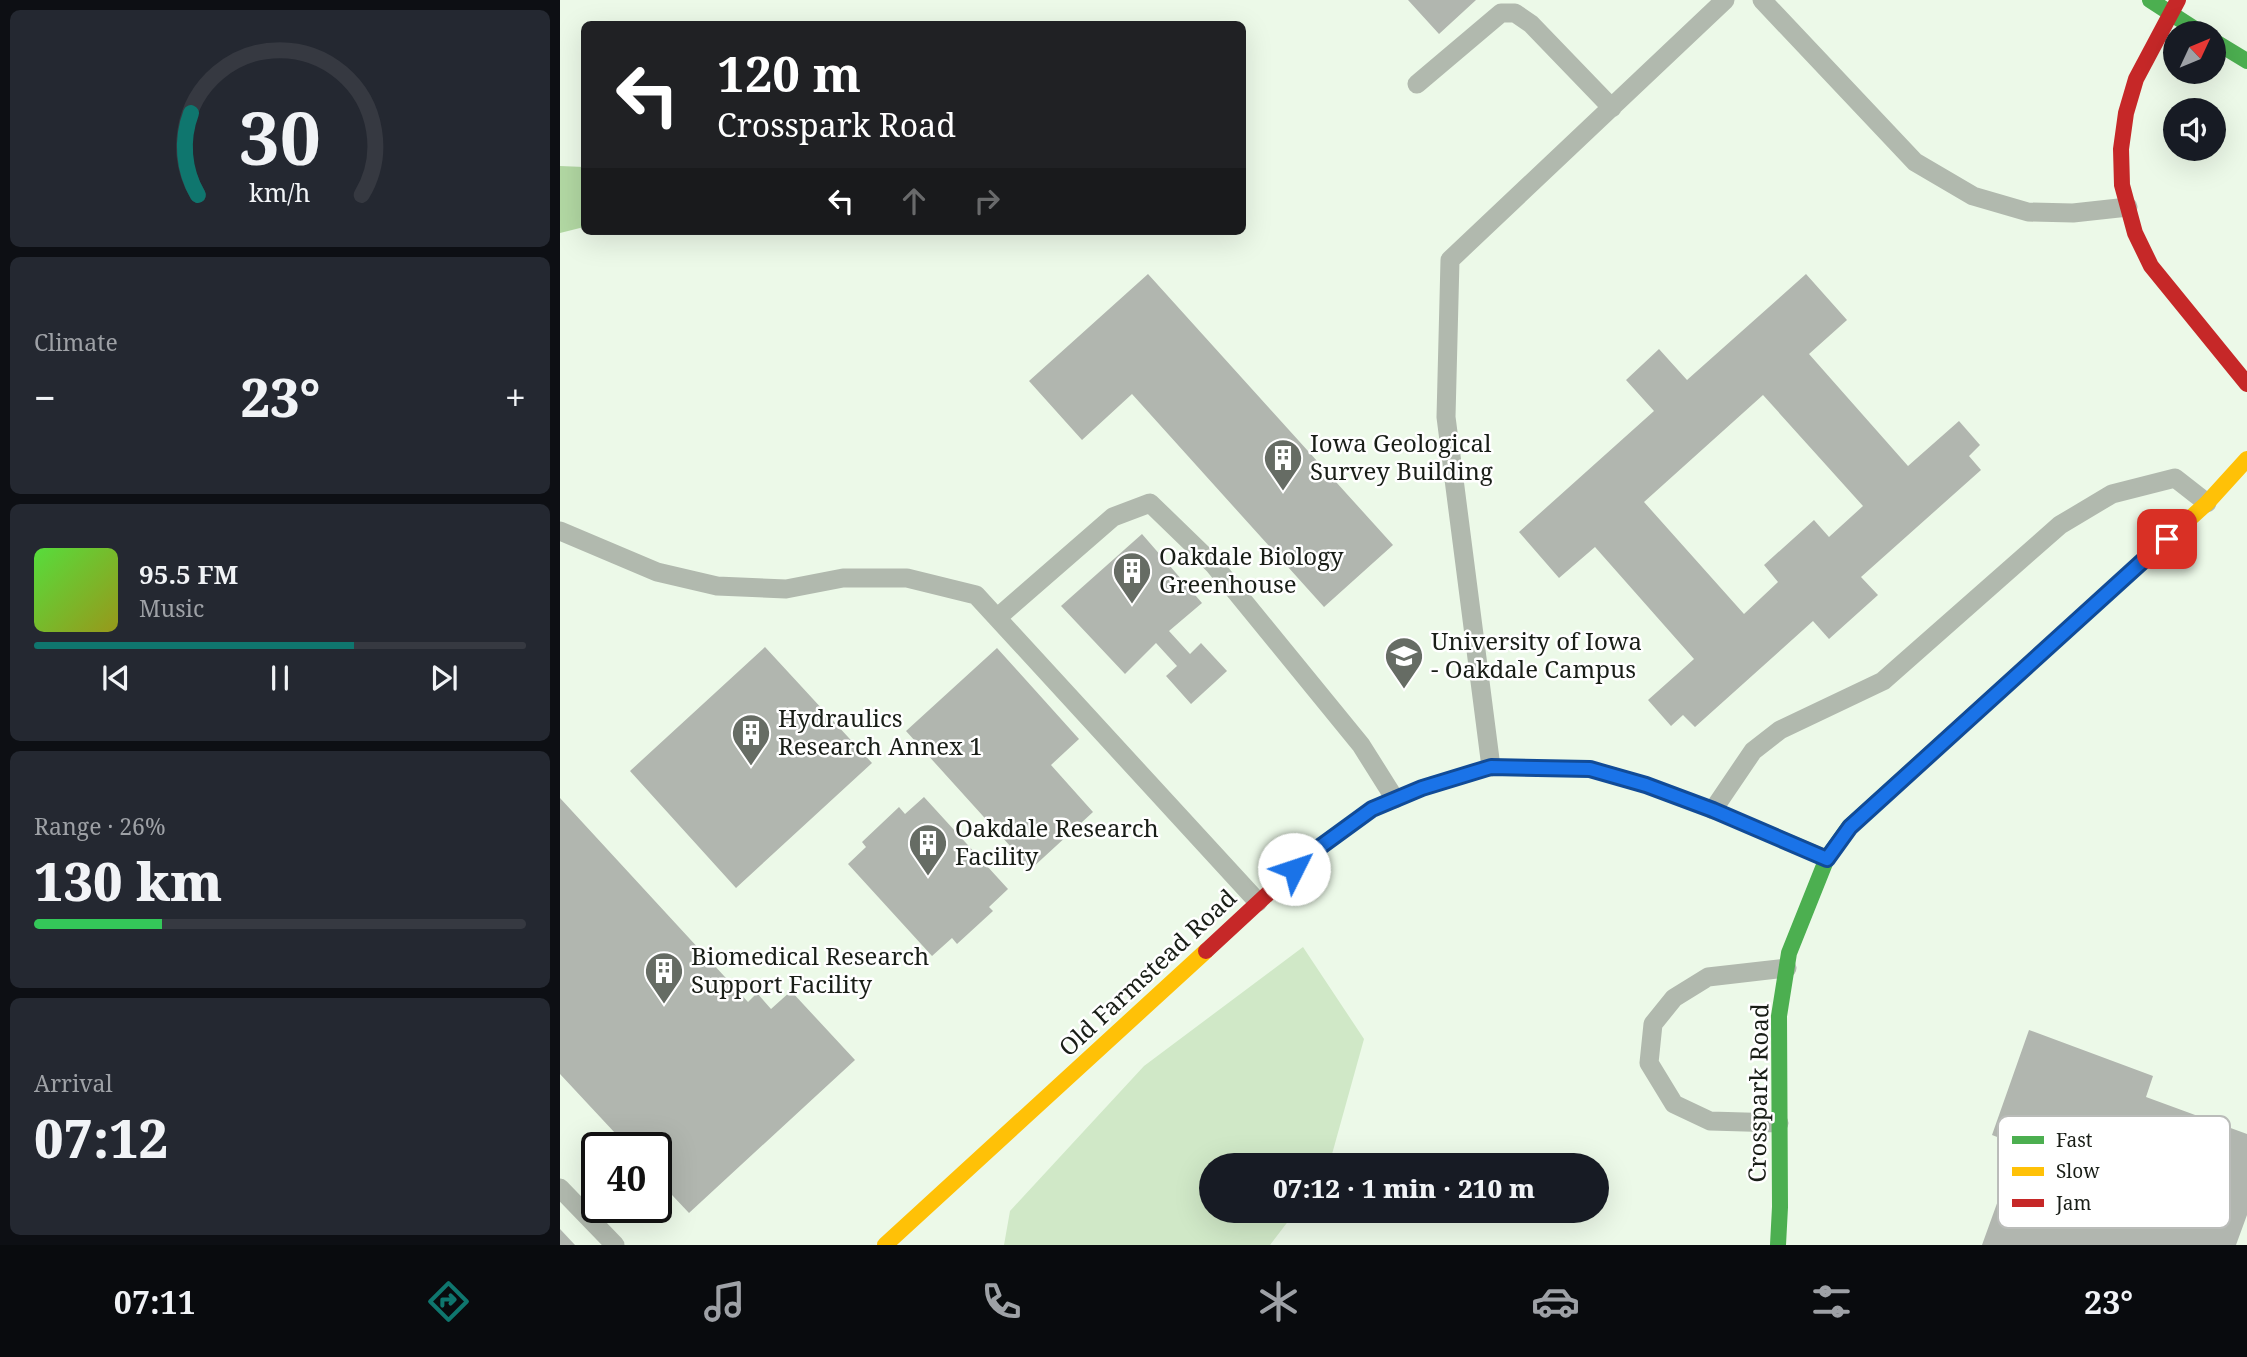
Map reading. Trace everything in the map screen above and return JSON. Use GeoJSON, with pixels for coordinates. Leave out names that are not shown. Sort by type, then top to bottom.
{"type":"FeatureCollection","features":[{"type":"Feature","properties":{"kind":"street"},"geometry":{"type":"LineString","coordinates":[[2150,0],[2180,21]]}},
{"type":"Feature","properties":{"kind":"street"},"geometry":{"type":"LineString","coordinates":[[2178,0],[2136,79],[2126,113],[2121,149],[2122,185],[2135,233],[2151,266],[2247,384]]}},
{"type":"Feature","properties":{"kind":"street"},"geometry":{"type":"LineString","coordinates":[[2226,48],[2247,61]]}},
{"type":"Feature","properties":{"kind":"street","name":"Crosspark Road"},"geometry":{"type":"LineString","coordinates":[[1778,1245],[1779,1016],[1789,953],[1827,859],[1850,827],[2207,503],[2247,458]]}},
{"type":"Feature","properties":{"kind":"street","name":"Old Farmstead Road"},"geometry":{"type":"LineString","coordinates":[[886,1245],[1313,852],[1372,809],[1395,799],[1491,767],[1590,769],[1646,785],[1713,810],[1827,859]]}},
{"type":"Feature","properties":{"kind":"lane"},"geometry":{"type":"LineString","coordinates":[[1491,767],[1446,417],[1451,260],[1726,0]]}},
{"type":"Feature","properties":{"kind":"lane"},"geometry":{"type":"LineString","coordinates":[[1762,0],[1915,162],[1973,196],[2028,212],[2073,213],[2128,208]]}},
{"type":"Feature","properties":{"kind":"lane"},"geometry":{"type":"LineString","coordinates":[[1417,84],[1501,13],[1515,13],[1531,24],[1612,107]]}},
{"type":"Feature","properties":{"kind":"lane"},"geometry":{"type":"LineString","coordinates":[[1713,810],[1753,751],[1780,730],[1882,681],[2060,526],[2112,494],[2175,478],[2207,503]]}},
{"type":"Feature","properties":{"kind":"lane"},"geometry":{"type":"LineString","coordinates":[[997,618],[1113,517],[1150,502],[1223,575],[1361,745],[1395,799]]}},
{"type":"Feature","properties":{"kind":"lane"},"geometry":{"type":"LineString","coordinates":[[560,531],[657,572],[717,586],[786,589],[844,578],[907,578],[976,594],[1258,902]]}},
{"type":"Feature","properties":{"kind":"lane"},"geometry":{"type":"LineString","coordinates":[[1779,1122],[1710,1121],[1674,1104],[1649,1063],[1654,1024],[1674,998],[1708,977],[1787,968]]}},
{"type":"Feature","properties":{"kind":"lane"},"geometry":{"type":"LineString","coordinates":[[560,1188],[615,1245]]}},
{"type":"Feature","properties":{"kind":"shaded area","name":"University of Iowa - Oakdale Campus"},"geometry":{"type":"Polygon","coordinates":[[[560,0],[2247,0],[2247,1245],[560,1245],[560,0]]]}},
{"type":"Feature","properties":{"kind":"shaded area"},"geometry":{"type":"Polygon","coordinates":[[[560,166],[581,167],[581,228],[560,233],[560,166]]]}},
{"type":"Feature","properties":{"kind":"shaded area"},"geometry":{"type":"Polygon","coordinates":[[[1303,947],[1364,1039],[1332,1153],[1199,1153],[1199,1223],[1287,1223],[1270,1245],[1004,1245],[1010,1211],[1144,1066],[1303,947]]]}},
{"type":"Feature","properties":{"kind":"building"},"geometry":{"type":"Polygon","coordinates":[[[1408,0],[1476,0],[1439,34],[1408,0]]]}},
{"type":"Feature","properties":{"kind":"building","name":"Iowa Geological Survey Building"},"geometry":{"type":"Polygon","coordinates":[[[1148,274],[1393,545],[1324,607],[1132,394],[1082,440],[1029,381],[1148,274]]]}},
{"type":"Feature","properties":{"kind":"building"},"geometry":{"type":"Polygon","coordinates":[[[1806,274],[1847,320],[1809,354],[1908,466],[1959,421],[1980,445],[1969,456],[1981,470],[1861,577],[1878,595],[1829,639],[1813,621],[1695,727],[1683,715],[1671,726],[1648,700],[1694,659],[1595,547],[1559,578],[1519,532],[1654,411],[1626,380],[1659,349],[1687,380],[1806,274]],[[1763,395],[1644,502],[1744,614],[1778,582],[1764,565],[1814,520],[1829,537],[1863,506],[1763,395]]]}},
{"type":"Feature","properties":{"kind":"building","name":"Oakdale Biology Greenhouse"},"geometry":{"type":"Polygon","coordinates":[[[1142,534],[1202,603],[1169,631],[1190,654],[1201,643],[1227,671],[1191,704],[1166,676],[1177,666],[1156,643],[1125,674],[1061,606],[1142,534]]]}},
{"type":"Feature","properties":{"kind":"building","name":"Hydraulics Research Annex 1"},"geometry":{"type":"Polygon","coordinates":[[[765,647],[872,763],[736,888],[630,771],[765,647]]]}},
{"type":"Feature","properties":{"kind":"building"},"geometry":{"type":"Polygon","coordinates":[[[997,648],[1079,739],[1051,765],[1093,812],[1031,869],[906,731],[997,648]]]}},
{"type":"Feature","properties":{"kind":"building","name":"Oakdale Research Facility"},"geometry":{"type":"Polygon","coordinates":[[[924,797],[1008,889],[989,907],[993,911],[957,944],[952,938],[932,956],[848,864],[866,847],[862,842],[899,807],[905,814],[924,797]]]}},
{"type":"Feature","properties":{"kind":"building","name":"Biomedical Research Support Facility"},"geometry":{"type":"Polygon","coordinates":[[[560,798],[748,1002],[757,993],[771,1009],[791,991],[855,1060],[689,1213],[672,1195],[672,1132],[614,1132],[560,1074],[560,798]]]}},
{"type":"Feature","properties":{"kind":"building"},"geometry":{"type":"Polygon","coordinates":[[[2029,1030],[2153,1076],[2146,1097],[2198,1116],[1999,1116],[2029,1030]]]}},
{"type":"Feature","properties":{"kind":"building"},"geometry":{"type":"Polygon","coordinates":[[[1998,1118],[1998,1137],[1992,1135],[1998,1118]]]}},
{"type":"Feature","properties":{"kind":"building"},"geometry":{"type":"Polygon","coordinates":[[[2230,1128],[2247,1134],[2247,1215],[2236,1245],[1982,1245],[1998,1201],[1998,1228],[2230,1228],[2230,1128]]]}},
{"type":"Feature","properties":{"kind":"building"},"geometry":{"type":"Polygon","coordinates":[[[560,1229],[575,1245],[560,1245],[560,1229]]]}},
{"type":"Feature","properties":{"kind":"traffic: fast"},"geometry":{"type":"LineString","coordinates":[[2150,0],[2182,21]]}},
{"type":"Feature","properties":{"kind":"traffic: fast"},"geometry":{"type":"LineString","coordinates":[[2226,48],[2247,61]]}},
{"type":"Feature","properties":{"kind":"traffic: fast"},"geometry":{"type":"LineString","coordinates":[[1778,1245],[1779,1016],[1789,953],[1827,858],[1849,827],[1944,741]]}},
{"type":"Feature","properties":{"kind":"traffic: slow"},"geometry":{"type":"LineString","coordinates":[[2164,542],[2207,503],[2247,459]]}},
{"type":"Feature","properties":{"kind":"traffic: slow"},"geometry":{"type":"LineString","coordinates":[[1616,776],[1696,804],[1827,858]]}},
{"type":"Feature","properties":{"kind":"traffic: slow"},"geometry":{"type":"LineString","coordinates":[[885,1245],[1206,951]]}},
{"type":"Feature","properties":{"kind":"traffic: jam"},"geometry":{"type":"LineString","coordinates":[[2178,0],[2136,79],[2126,113],[2121,149],[2122,185],[2135,233],[2151,266],[2247,384]]}},
{"type":"Feature","properties":{"kind":"traffic: jam"},"geometry":{"type":"LineString","coordinates":[[1944,741],[2164,542]]}},
{"type":"Feature","properties":{"kind":"traffic: jam"},"geometry":{"type":"LineString","coordinates":[[1206,951],[1313,852],[1372,809],[1422,788],[1491,767],[1590,769],[1616,776]]}},
{"type":"Feature","properties":{"kind":"place","name":"Iowa Geological Survey Building"},"geometry":{"type":"Point","coordinates":[1283,492]}},
{"type":"Feature","properties":{"kind":"place","name":"Oakdale Biology Greenhouse"},"geometry":{"type":"Point","coordinates":[1132,605]}},
{"type":"Feature","properties":{"kind":"place","name":"University of Iowa - Oakdale Campus"},"geometry":{"type":"Point","coordinates":[1404,690]}},
{"type":"Feature","properties":{"kind":"place","name":"Hydraulics Research Annex 1"},"geometry":{"type":"Point","coordinates":[751,767]}},
{"type":"Feature","properties":{"kind":"place","name":"Oakdale Research Facility"},"geometry":{"type":"Point","coordinates":[928,877]}},
{"type":"Feature","properties":{"kind":"place","name":"Biomedical Research Support Facility"},"geometry":{"type":"Point","coordinates":[664,1005]}},
{"type":"Feature","properties":{"kind":"route"},"geometry":{"type":"LineString","coordinates":[[1294,869],[1372,809],[1422,788],[1491,767],[1590,769],[1646,785],[1713,810],[1827,859],[1850,827],[2167,539]]}}]}
